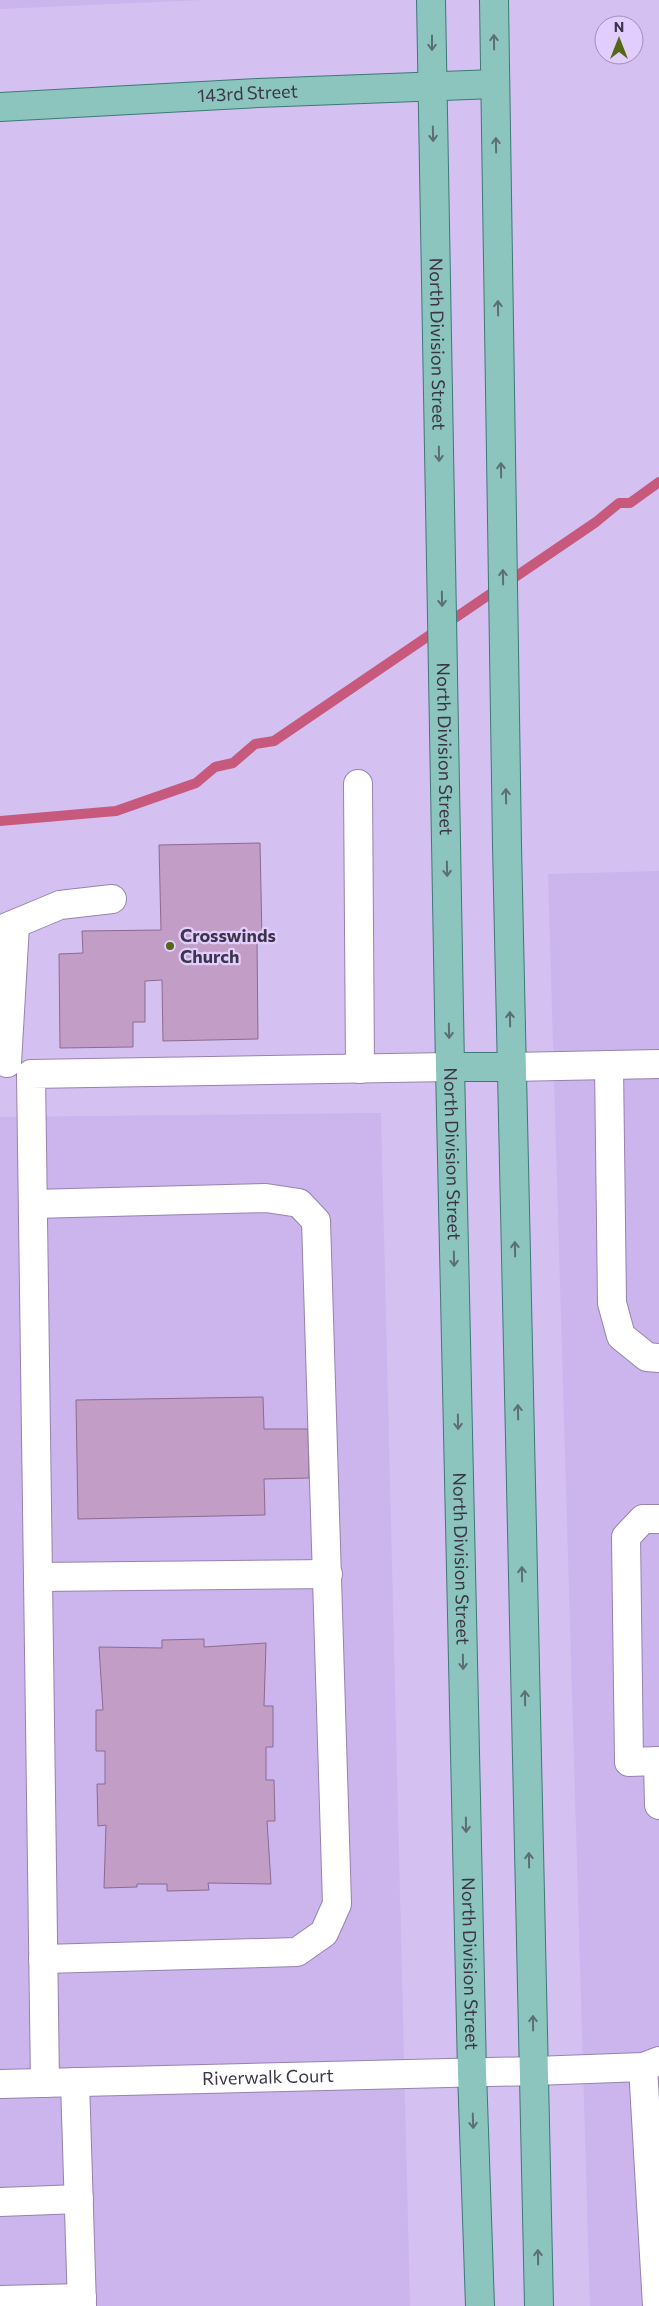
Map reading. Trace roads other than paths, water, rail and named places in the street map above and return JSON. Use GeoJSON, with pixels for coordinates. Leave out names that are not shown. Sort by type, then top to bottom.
{"type":"FeatureCollection","features":[{"type":"Feature","properties":{"kind":"main road","name":"North Division Street"},"geometry":{"type":"LineString","coordinates":[[431,0],[450,1067],[472,2072],[480,2306]]}},
{"type":"Feature","properties":{"kind":"main road"},"geometry":{"type":"LineString","coordinates":[[494,0],[511,1067],[539,2306]]}},
{"type":"Feature","properties":{"kind":"main road","name":"143rd Street"},"geometry":{"type":"LineString","coordinates":[[0,107],[495,84]]}},
{"type":"Feature","properties":{"kind":"main road"},"geometry":{"type":"LineString","coordinates":[[450,1067],[511,1067]]}},
{"type":"Feature","properties":{"kind":"street"},"geometry":{"type":"LineString","coordinates":[[358,784],[360,1069]]}},
{"type":"Feature","properties":{"kind":"street"},"geometry":{"type":"LineString","coordinates":[[112,899],[60,905],[8,928],[3,1062],[31,1074],[450,1067]]}},
{"type":"Feature","properties":{"kind":"street"},"geometry":{"type":"LineString","coordinates":[[511,1067],[659,1064]]}},
{"type":"Feature","properties":{"kind":"street"},"geometry":{"type":"LineString","coordinates":[[609,1065],[612,1303],[621,1336],[646,1357],[659,1358]]}},
{"type":"Feature","properties":{"kind":"street"},"geometry":{"type":"LineString","coordinates":[[31,1074],[45,2083]]}},
{"type":"Feature","properties":{"kind":"street"},"geometry":{"type":"LineString","coordinates":[[33,1204],[266,1198],[299,1203],[316,1221],[337,1904],[324,1933],[297,1952],[43,1959]]}},
{"type":"Feature","properties":{"kind":"street"},"geometry":{"type":"LineString","coordinates":[[659,1519],[643,1519],[626,1536],[629,1762],[659,1761],[659,1805]]}},
{"type":"Feature","properties":{"kind":"street"},"geometry":{"type":"LineString","coordinates":[[38,1577],[328,1574]]}},
{"type":"Feature","properties":{"kind":"street"},"geometry":{"type":"LineString","coordinates":[[651,2064],[657,2306]]}},
{"type":"Feature","properties":{"kind":"street","name":"Riverwalk Court"},"geometry":{"type":"LineString","coordinates":[[0,2084],[534,2072],[651,2064]]}},
{"type":"Feature","properties":{"kind":"street"},"geometry":{"type":"LineString","coordinates":[[0,2300],[82,2302],[76,2082]]}},
{"type":"Feature","properties":{"kind":"street"},"geometry":{"type":"LineString","coordinates":[[0,2202],[79,2199]]}},
{"type":"Feature","properties":{"kind":"waterway"},"geometry":{"type":"LineString","coordinates":[[0,821],[116,811],[196,783],[215,767],[233,763],[255,744],[274,741],[596,522],[619,503],[630,503],[659,482]]}},
{"type":"Feature","properties":{"kind":"place","name":"Crosswinds Church"},"geometry":{"type":"Point","coordinates":[170,946]}}]}
